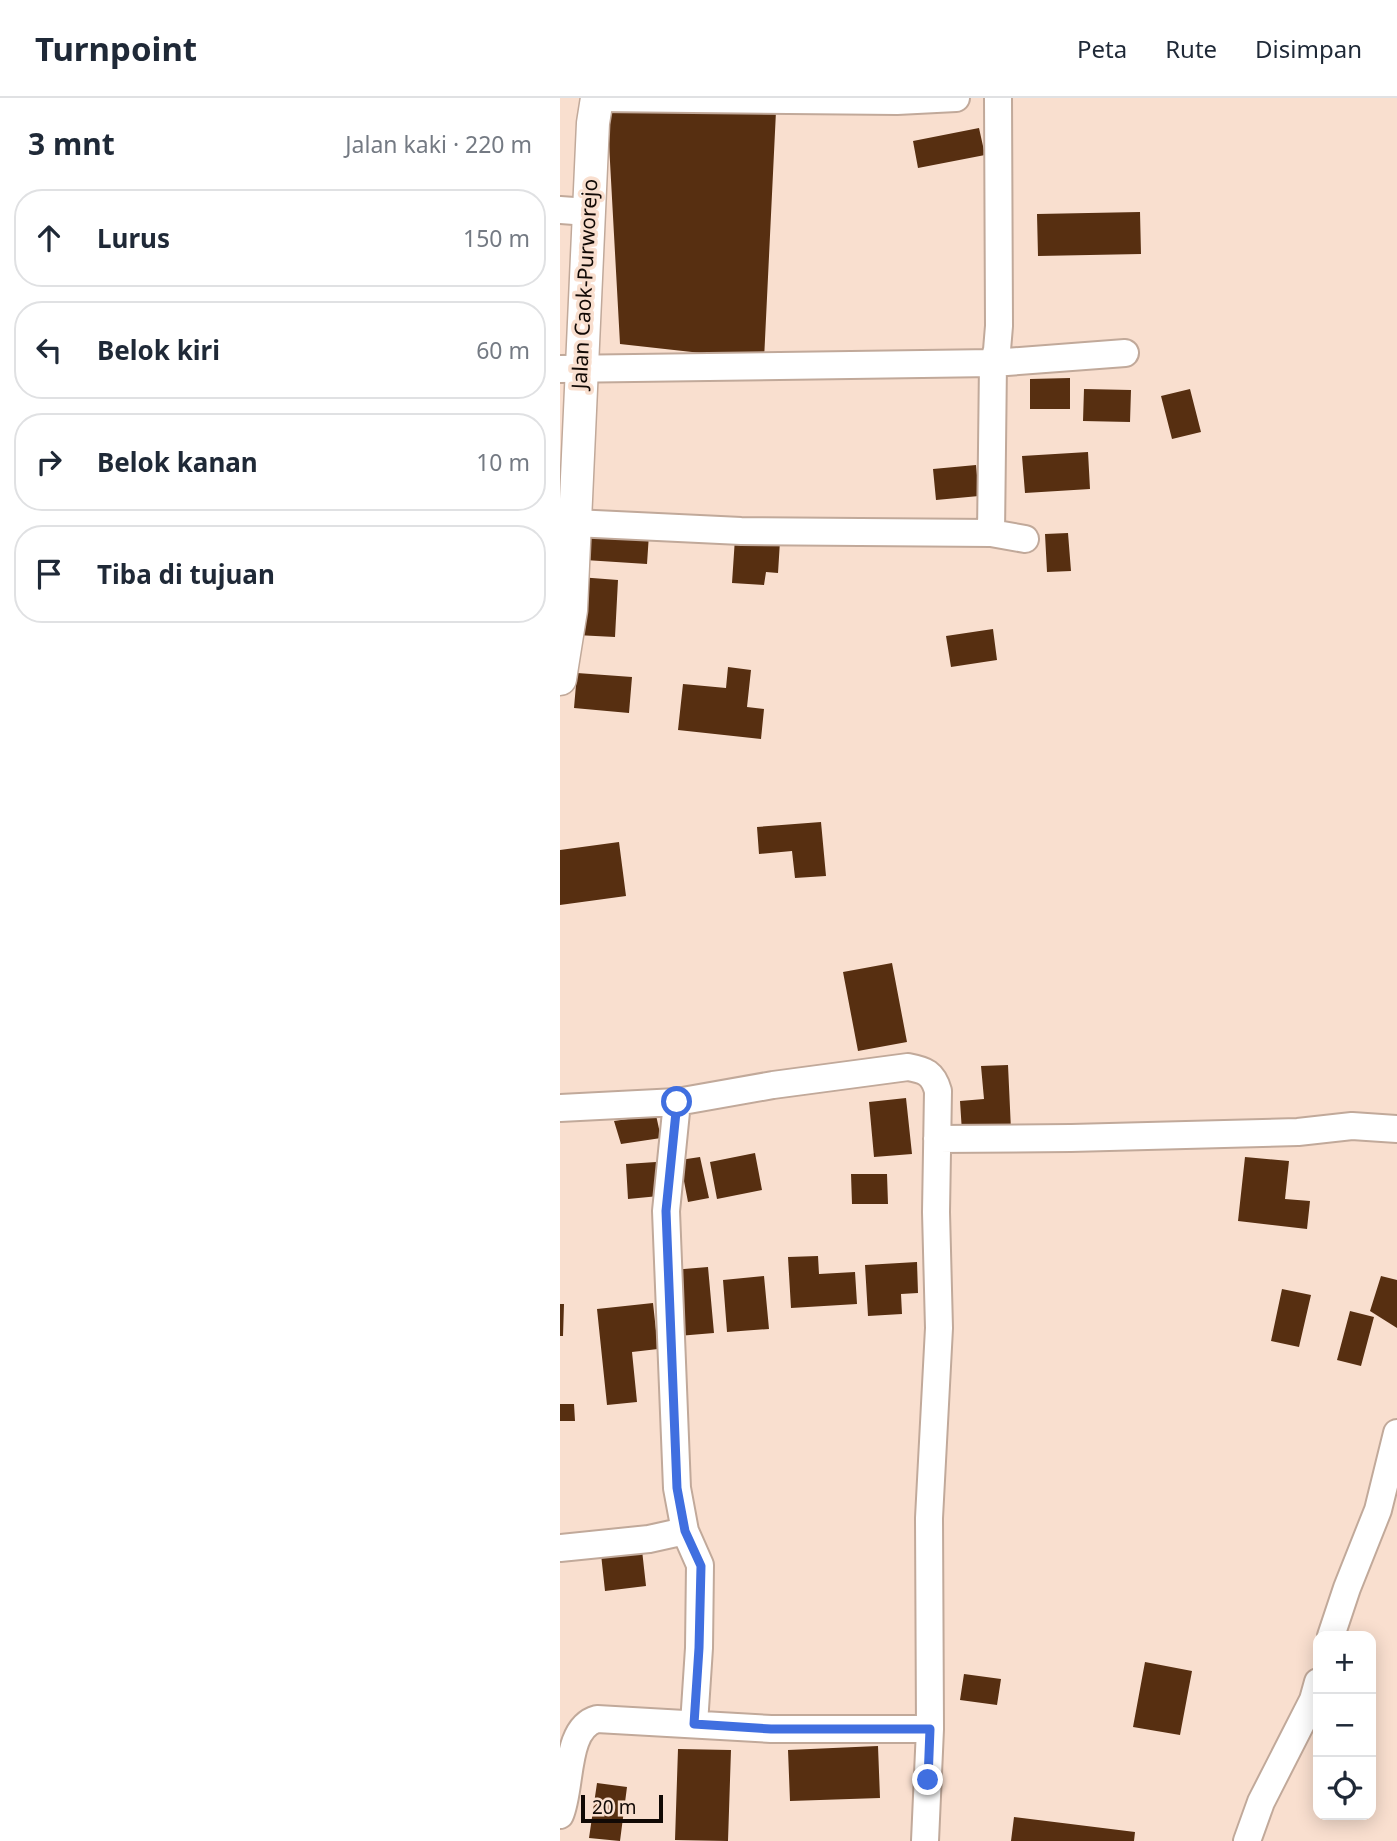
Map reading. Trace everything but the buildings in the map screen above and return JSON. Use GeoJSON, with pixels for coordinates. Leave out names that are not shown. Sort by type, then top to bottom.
{"type":"FeatureCollection","features":[{"type":"Feature","properties":{"kind":"street"},"geometry":{"type":"LineString","coordinates":[[597,98],[897,102],[956,98]]}},
{"type":"Feature","properties":{"kind":"street","name":"Jalan Caok-Purworejo"},"geometry":{"type":"LineString","coordinates":[[560,680],[571,610],[574,523],[570,368],[574,211],[597,98]]}},
{"type":"Feature","properties":{"kind":"street"},"geometry":{"type":"LineString","coordinates":[[991,533],[993,363],[999,326],[998,98]]}},
{"type":"Feature","properties":{"kind":"street"},"geometry":{"type":"LineString","coordinates":[[570,368],[993,363],[1125,353]]}},
{"type":"Feature","properties":{"kind":"street"},"geometry":{"type":"LineString","coordinates":[[574,523],[741,531],[991,533],[1024,539]]}},
{"type":"Feature","properties":{"kind":"street"},"geometry":{"type":"LineString","coordinates":[[560,1108],[677,1102],[773,1084],[908,1067],[925,1070],[935,1079],[938,1091],[936,1212],[939,1328],[929,1518],[930,1729],[925,1841]]}},
{"type":"Feature","properties":{"kind":"street"},"geometry":{"type":"LineString","coordinates":[[677,1102],[666,1211],[677,1488],[685,1531],[701,1566],[694,1724]]}},
{"type":"Feature","properties":{"kind":"street"},"geometry":{"type":"LineString","coordinates":[[937,1139],[1071,1139],[1298,1132],[1352,1126],[1397,1129]]}},
{"type":"Feature","properties":{"kind":"street"},"geometry":{"type":"LineString","coordinates":[[1333,1631],[1378,1510],[1397,1433]]}},
{"type":"Feature","properties":{"kind":"street"},"geometry":{"type":"LineString","coordinates":[[560,1548],[649,1539],[685,1531]]}},
{"type":"Feature","properties":{"kind":"street"},"geometry":{"type":"LineString","coordinates":[[1247,1841],[1261,1802],[1315,1694]]}},
{"type":"Feature","properties":{"kind":"street"},"geometry":{"type":"LineString","coordinates":[[560,1815],[580,1729],[589,1721],[597,1719],[771,1729],[930,1729]]}},
{"type":"Feature","properties":{"kind":"route"},"geometry":{"type":"LineString","coordinates":[[677,1102],[666,1211],[677,1488],[685,1531],[701,1566],[694,1724],[771,1729],[930,1729],[928,1780]]}}]}
